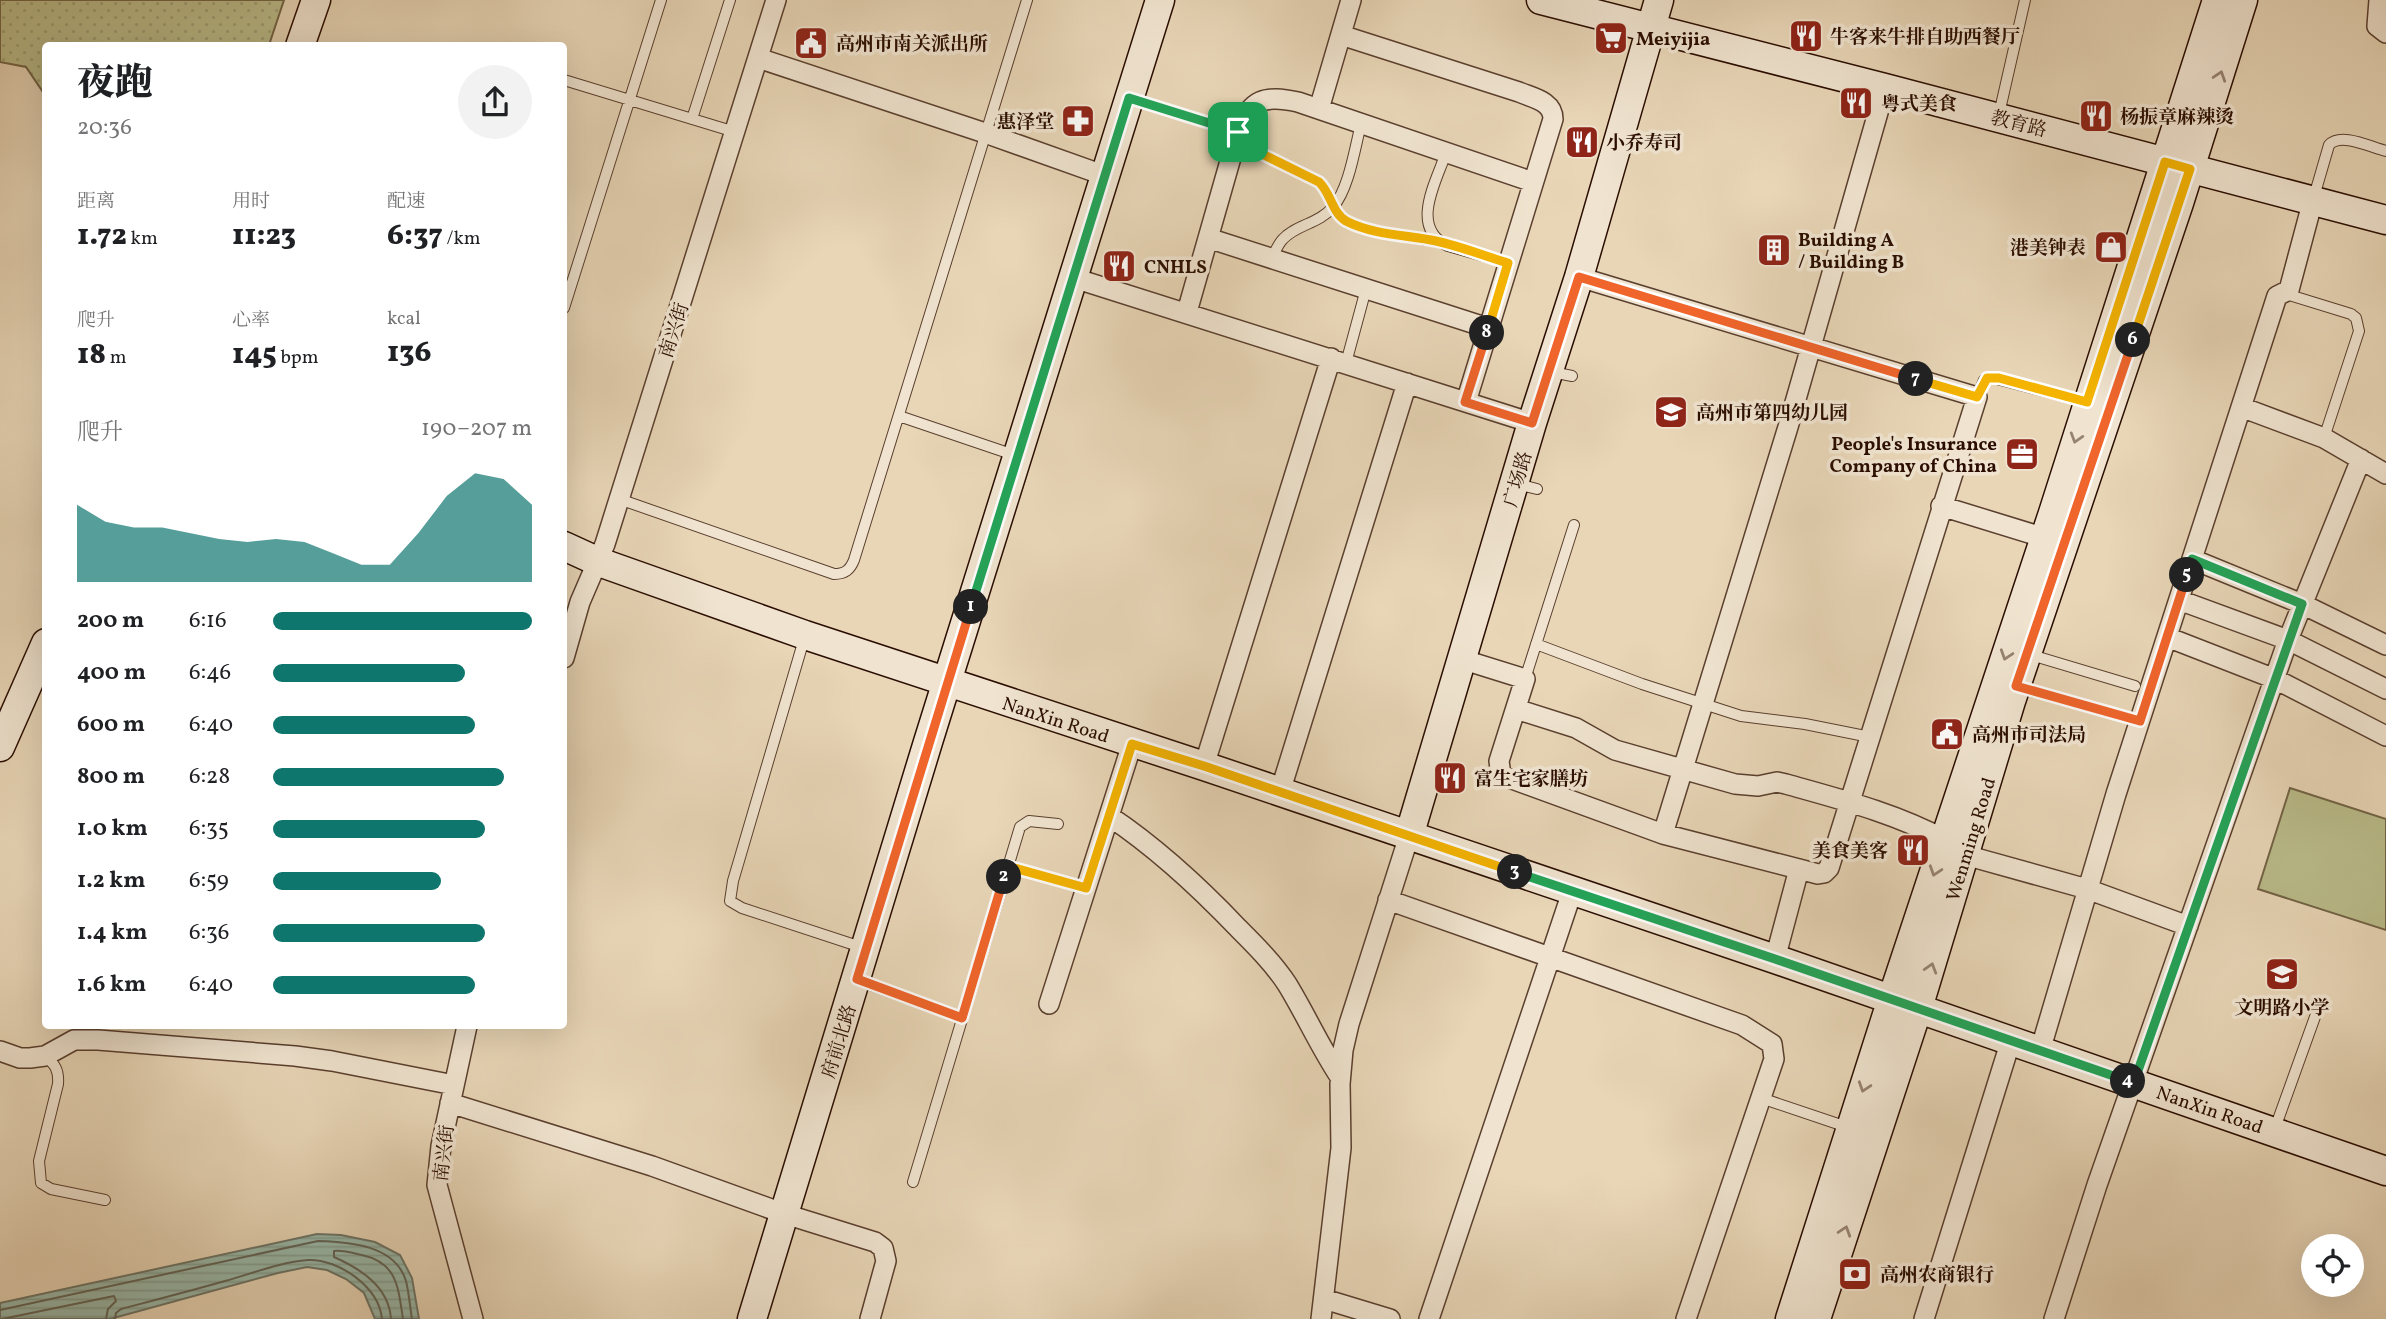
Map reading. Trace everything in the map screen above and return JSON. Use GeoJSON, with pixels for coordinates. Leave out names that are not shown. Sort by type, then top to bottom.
{"type":"FeatureCollection","features":[{"type":"Feature","properties":{"kind":"main road"},"geometry":{"type":"LineString","coordinates":[[301,42],[316,0]]}},
{"type":"Feature","properties":{"kind":"main road","name":"府前北路"},"geometry":{"type":"LineString","coordinates":[[752,1319],[1160,0]]}},
{"type":"Feature","properties":{"kind":"main road","name":"广场路"},"geometry":{"type":"LineString","coordinates":[[1409,836],[1461,659],[1527,486],[1532,423],[1560,374],[1579,277],[1659,0]]}},
{"type":"Feature","properties":{"kind":"main road","name":"Wenming Road"},"geometry":{"type":"LineString","coordinates":[[1790,1319],[1892,999],[1955,847],[2027,654],[2178,165],[2217,0]]}},
{"type":"Feature","properties":{"kind":"main road","name":"Wenming Road"},"geometry":{"type":"LineString","coordinates":[[1816,1319],[1918,1008],[1955,847],[2087,402],[2243,0]]}},
{"type":"Feature","properties":{"kind":"main road","name":"教育路"},"geometry":{"type":"LineString","coordinates":[[1550,1],[2386,220]]}},
{"type":"Feature","properties":{"kind":"main road","name":"NanXin Road"},"geometry":{"type":"LineString","coordinates":[[567,547],[598,562],[805,635],[1204,766],[1775,959],[2386,1171]]}},
{"type":"Feature","properties":{"kind":"main road"},"geometry":{"type":"LineString","coordinates":[[0,747],[42,652]]}},
{"type":"Feature","properties":{"kind":"street","name":"南兴街"},"geometry":{"type":"LineString","coordinates":[[567,647],[580,603],[598,562],[619,499],[776,0]]}},
{"type":"Feature","properties":{"kind":"street"},"geometry":{"type":"LineString","coordinates":[[1319,109],[1352,0]]}},
{"type":"Feature","properties":{"kind":"street"},"geometry":{"type":"LineString","coordinates":[[2379,0],[2377,26],[2386,33]]}},
{"type":"Feature","properties":{"kind":"street"},"geometry":{"type":"LineString","coordinates":[[1341,35],[1512,90],[1549,106],[1553,119],[1465,402]]}},
{"type":"Feature","properties":{"kind":"street"},"geometry":{"type":"LineString","coordinates":[[758,58],[985,132],[1106,176]]}},
{"type":"Feature","properties":{"kind":"street"},"geometry":{"type":"LineString","coordinates":[[1663,834],[1811,348],[1885,88]]}},
{"type":"Feature","properties":{"kind":"street"},"geometry":{"type":"LineString","coordinates":[[1187,312],[1236,139],[1246,113],[1266,99],[1298,102],[1533,182]]}},
{"type":"Feature","properties":{"kind":"street"},"geometry":{"type":"LineString","coordinates":[[2040,1051],[2140,721],[2277,296],[2289,290],[2313,200]]}},
{"type":"Feature","properties":{"kind":"street"},"geometry":{"type":"LineString","coordinates":[[1208,238],[1488,328]]}},
{"type":"Feature","properties":{"kind":"street"},"geometry":{"type":"LineString","coordinates":[[1461,659],[1525,678],[1499,761],[1501,775],[1663,834],[1822,874],[1829,867],[1977,397],[1579,277]]}},
{"type":"Feature","properties":{"kind":"street"},"geometry":{"type":"LineString","coordinates":[[1073,278],[1532,423]]}},
{"type":"Feature","properties":{"kind":"street"},"geometry":{"type":"LineString","coordinates":[[1204,766],[1338,360]]}},
{"type":"Feature","properties":{"kind":"street"},"geometry":{"type":"LineString","coordinates":[[1280,792],[1407,383]]}},
{"type":"Feature","properties":{"kind":"street"},"geometry":{"type":"LineString","coordinates":[[2241,407],[2324,438],[2386,474]]}},
{"type":"Feature","properties":{"kind":"street"},"geometry":{"type":"LineString","coordinates":[[2054,1319],[2097,1185],[2274,679],[2361,459]]}},
{"type":"Feature","properties":{"kind":"street"},"geometry":{"type":"LineString","coordinates":[[1941,506],[2045,538]]}},
{"type":"Feature","properties":{"kind":"street"},"geometry":{"type":"LineString","coordinates":[[2192,559],[2302,604],[2386,645]]}},
{"type":"Feature","properties":{"kind":"street"},"geometry":{"type":"LineString","coordinates":[[2179,600],[2288,640],[2386,689]]}},
{"type":"Feature","properties":{"kind":"street"},"geometry":{"type":"LineString","coordinates":[[2167,637],[2274,679],[2386,736]]}},
{"type":"Feature","properties":{"kind":"street"},"geometry":{"type":"LineString","coordinates":[[1516,709],[1576,728],[1615,750],[1682,769],[1747,786],[1777,782],[1849,802],[1924,828],[1955,847],[2188,926]]}},
{"type":"Feature","properties":{"kind":"street"},"geometry":{"type":"LineString","coordinates":[[1049,1003],[1132,744]]}},
{"type":"Feature","properties":{"kind":"street"},"geometry":{"type":"LineString","coordinates":[[1109,816],[1146,841],[1181,871],[1255,946],[1286,982],[1340,1077]]}},
{"type":"Feature","properties":{"kind":"street"},"geometry":{"type":"LineString","coordinates":[[1321,1319],[1341,1149],[1340,1077],[1343,1050],[1409,836]]}},
{"type":"Feature","properties":{"kind":"street"},"geometry":{"type":"LineString","coordinates":[[1775,959],[1799,869]]}},
{"type":"Feature","properties":{"kind":"street"},"geometry":{"type":"LineString","coordinates":[[1429,1319],[1572,892]]}},
{"type":"Feature","properties":{"kind":"street"},"geometry":{"type":"LineString","coordinates":[[1388,900],[1742,1025],[1772,1044],[1774,1059],[1686,1319]]}},
{"type":"Feature","properties":{"kind":"street","name":"南兴街"},"geometry":{"type":"LineString","coordinates":[[466,1029],[437,1168],[437,1185],[474,1319]]}},
{"type":"Feature","properties":{"kind":"street"},"geometry":{"type":"LineString","coordinates":[[0,1051],[20,1058],[45,1056],[74,1040],[86,1040],[295,1056],[332,1061],[452,1094],[785,1214],[875,1242],[883,1248],[886,1261],[870,1319]]}},
{"type":"Feature","properties":{"kind":"street"},"geometry":{"type":"LineString","coordinates":[[1924,1319],[2011,1041]]}},
{"type":"Feature","properties":{"kind":"street"},"geometry":{"type":"LineString","coordinates":[[1324,1299],[1390,1319]]}},
{"type":"Feature","properties":{"kind":"lane"},"geometry":{"type":"LineString","coordinates":[[567,297],[661,0]]}},
{"type":"Feature","properties":{"kind":"lane"},"geometry":{"type":"LineString","coordinates":[[692,118],[730,0]]}},
{"type":"Feature","properties":{"kind":"lane"},"geometry":{"type":"LineString","coordinates":[[619,499],[834,575],[843,574],[850,569],[1027,0]]}},
{"type":"Feature","properties":{"kind":"lane"},"geometry":{"type":"LineString","coordinates":[[1998,118],[2025,0]]}},
{"type":"Feature","properties":{"kind":"lane"},"geometry":{"type":"LineString","coordinates":[[567,81],[735,132]]}},
{"type":"Feature","properties":{"kind":"lane"},"geometry":{"type":"LineString","coordinates":[[1129,98],[1236,139],[1319,182],[1339,215],[1346,221],[1374,230],[1440,242],[1508,263]]}},
{"type":"Feature","properties":{"kind":"lane"},"geometry":{"type":"LineString","coordinates":[[1272,258],[1281,241],[1293,230],[1318,221],[1334,206],[1341,194],[1361,124]]}},
{"type":"Feature","properties":{"kind":"lane"},"geometry":{"type":"LineString","coordinates":[[2313,200],[2329,145],[2333,140],[2342,139],[2386,151]]}},
{"type":"Feature","properties":{"kind":"lane"},"geometry":{"type":"LineString","coordinates":[[1440,242],[1428,228],[1427,211],[1446,153]]}},
{"type":"Feature","properties":{"kind":"lane"},"geometry":{"type":"LineString","coordinates":[[1338,360],[1366,289]]}},
{"type":"Feature","properties":{"kind":"lane"},"geometry":{"type":"LineString","coordinates":[[2285,294],[2351,314],[2359,323],[2359,331],[2324,438]]}},
{"type":"Feature","properties":{"kind":"lane"},"geometry":{"type":"LineString","coordinates":[[1977,397],[1984,380],[1993,377],[2087,402]]}},
{"type":"Feature","properties":{"kind":"lane"},"geometry":{"type":"LineString","coordinates":[[899,416],[1018,456]]}},
{"type":"Feature","properties":{"kind":"lane"},"geometry":{"type":"LineString","coordinates":[[1525,678],[1574,525]]}},
{"type":"Feature","properties":{"kind":"lane"},"geometry":{"type":"LineString","coordinates":[[805,635],[733,881],[730,901],[743,908],[866,949]]}},
{"type":"Feature","properties":{"kind":"lane"},"geometry":{"type":"LineString","coordinates":[[1536,644],[1642,684],[1755,719],[1793,722],[1870,737]]}},
{"type":"Feature","properties":{"kind":"lane"},"geometry":{"type":"LineString","coordinates":[[2027,654],[2135,686]]}},
{"type":"Feature","properties":{"kind":"lane"},"geometry":{"type":"LineString","coordinates":[[2016,686],[2140,721]]}},
{"type":"Feature","properties":{"kind":"lane"},"geometry":{"type":"LineString","coordinates":[[913,1182],[1020,827],[1025,822],[1058,824]]}},
{"type":"Feature","properties":{"kind":"lane"},"geometry":{"type":"LineString","coordinates":[[1007,866],[1086,888]]}},
{"type":"Feature","properties":{"kind":"lane"},"geometry":{"type":"LineString","coordinates":[[857,979],[962,1018]]}},
{"type":"Feature","properties":{"kind":"lane"},"geometry":{"type":"LineString","coordinates":[[2274,1132],[2316,1014]]}},
{"type":"Feature","properties":{"kind":"lane"},"geometry":{"type":"LineString","coordinates":[[45,1056],[57,1067],[58,1084],[39,1161],[38,1178],[43,1186],[51,1189],[105,1200]]}},
{"type":"Feature","properties":{"kind":"lane"},"geometry":{"type":"LineString","coordinates":[[1761,1097],[1851,1128]]}},
{"type":"Feature","properties":{"kind":"green space"},"geometry":{"type":"Polygon","coordinates":[[[0,0],[284,0],[270,42],[42,42],[42,91],[26,67],[0,62],[0,0]]]}},
{"type":"Feature","properties":{"kind":"green space"},"geometry":{"type":"Polygon","coordinates":[[[2290,788],[2386,819],[2386,930],[2258,889],[2290,788]]]}},
{"type":"Feature","properties":{"kind":"water"},"geometry":{"type":"Polygon","coordinates":[[[317,1234],[341,1235],[375,1242],[400,1255],[412,1278],[419,1319],[375,1319],[364,1293],[346,1279],[327,1270],[307,1267],[110,1319],[0,1319],[0,1303],[317,1234]]]}},
{"type":"Feature","properties":{"kind":"place","name":"牛客来牛排自助西餐厅"},"geometry":{"type":"Point","coordinates":[1806,36]}},
{"type":"Feature","properties":{"kind":"place","name":"Meiyijia"},"geometry":{"type":"Point","coordinates":[1611,38]}},
{"type":"Feature","properties":{"kind":"place","name":"高州市南关派出所"},"geometry":{"type":"Point","coordinates":[811,43]}},
{"type":"Feature","properties":{"kind":"place","name":"粤式美食"},"geometry":{"type":"Point","coordinates":[1856,103]}},
{"type":"Feature","properties":{"kind":"place","name":"杨振章麻辣烫"},"geometry":{"type":"Point","coordinates":[2096,116]}},
{"type":"Feature","properties":{"kind":"place","name":"惠泽堂"},"geometry":{"type":"Point","coordinates":[1078,121]}},
{"type":"Feature","properties":{"kind":"place","name":"小乔寿司"},"geometry":{"type":"Point","coordinates":[1582,142]}},
{"type":"Feature","properties":{"kind":"place","name":"港美钟表"},"geometry":{"type":"Point","coordinates":[2111,247]}},
{"type":"Feature","properties":{"kind":"place","name":"Building A / Building B"},"geometry":{"type":"Point","coordinates":[1774,250]}},
{"type":"Feature","properties":{"kind":"place","name":"CNHLS"},"geometry":{"type":"Point","coordinates":[1119,266]}},
{"type":"Feature","properties":{"kind":"place","name":"高州市第四幼儿园"},"geometry":{"type":"Point","coordinates":[1671,412]}},
{"type":"Feature","properties":{"kind":"place","name":"People's Insurance Company of China"},"geometry":{"type":"Point","coordinates":[2022,454]}},
{"type":"Feature","properties":{"kind":"place","name":"高州市司法局"},"geometry":{"type":"Point","coordinates":[1947,734]}},
{"type":"Feature","properties":{"kind":"place","name":"富生宅家膳坊"},"geometry":{"type":"Point","coordinates":[1450,778]}},
{"type":"Feature","properties":{"kind":"place","name":"美食美客"},"geometry":{"type":"Point","coordinates":[1913,850]}},
{"type":"Feature","properties":{"kind":"place","name":"文明路小学"},"geometry":{"type":"Point","coordinates":[2282,974]}},
{"type":"Feature","properties":{"kind":"place","name":"高州农商银行"},"geometry":{"type":"Point","coordinates":[1855,1274]}},
{"type":"Feature","properties":{"kind":"route"},"geometry":{"type":"LineString","coordinates":[[1129,98],[1238,132],[1234,145],[1256,151],[1319,182],[1339,215],[1346,221],[1374,230],[1440,242],[1508,263],[1465,402],[1532,423],[1579,277],[1977,397],[1984,380],[1993,377],[2087,402],[2165,162],[2190,169],[2016,686],[2140,721],[2192,559],[2302,604],[2134,1082],[1204,766],[1132,744],[1086,888],[1007,866],[962,1018],[857,979],[1129,98]]}}]}
